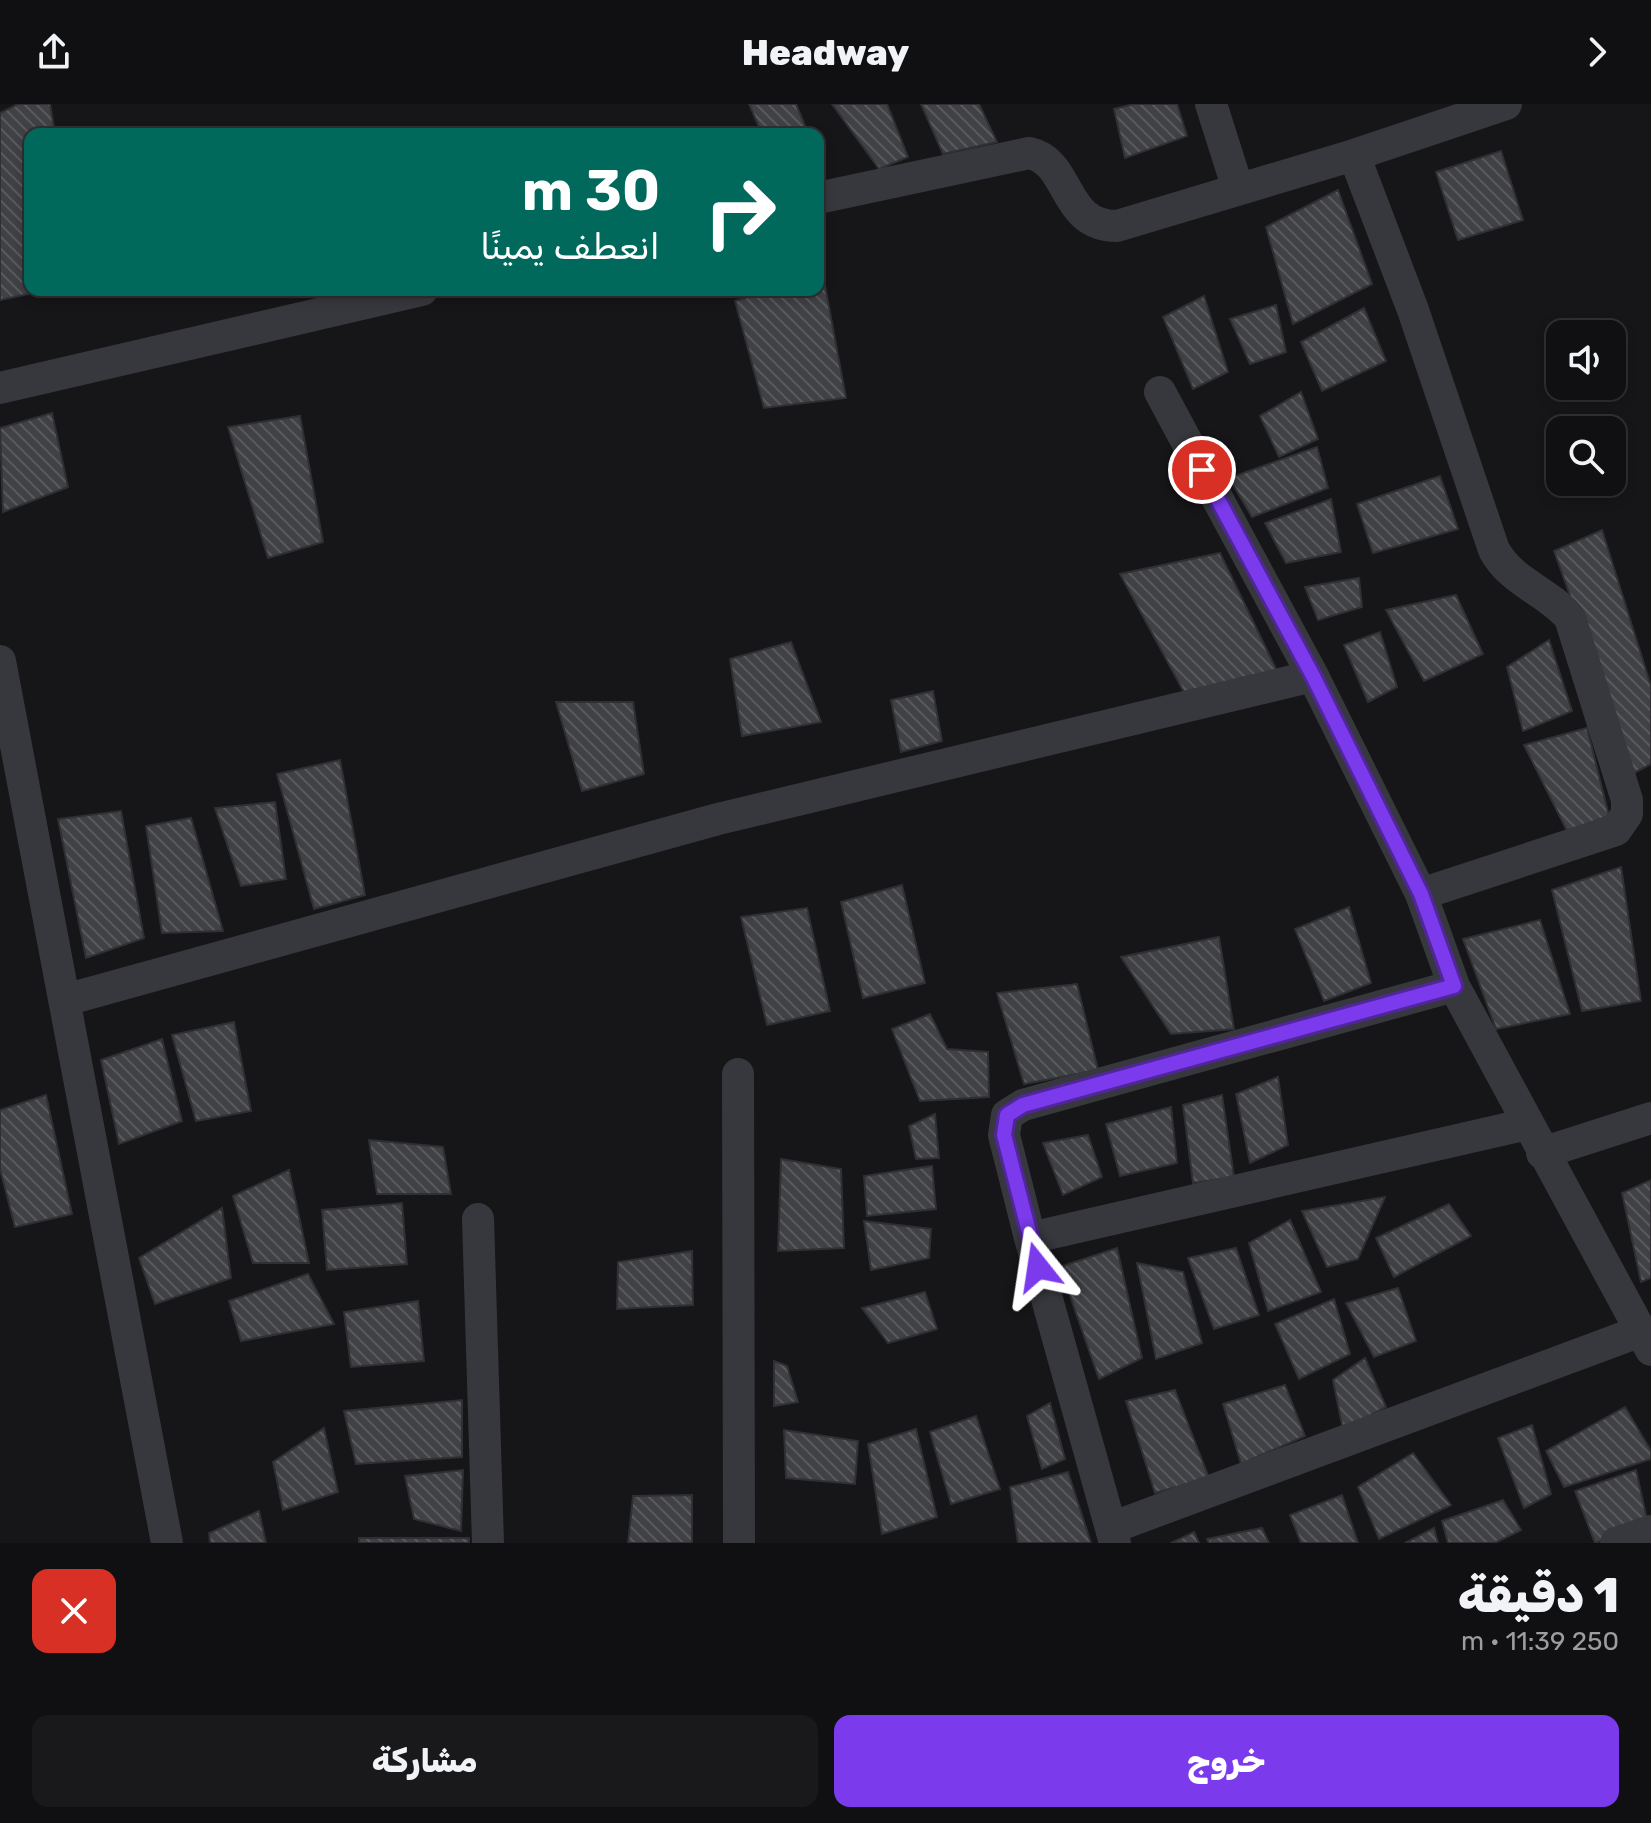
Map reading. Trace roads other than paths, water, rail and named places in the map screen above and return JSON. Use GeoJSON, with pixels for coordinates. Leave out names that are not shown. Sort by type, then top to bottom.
{"type":"FeatureCollection","features":[{"type":"Feature","properties":{"kind":"street"},"geometry":{"type":"LineString","coordinates":[[1211,104],[1238,189]]}},
{"type":"Feature","properties":{"kind":"street"},"geometry":{"type":"LineString","coordinates":[[824,197],[1016,153],[1029,153],[1046,159],[1087,219],[1100,226],[1117,226],[1354,155],[1506,104]]}},
{"type":"Feature","properties":{"kind":"street"},"geometry":{"type":"LineString","coordinates":[[1354,155],[1413,310],[1494,550],[1514,576],[1561,607],[1570,618],[1627,800],[1627,814],[1616,830],[1421,894]]}},
{"type":"Feature","properties":{"kind":"street"},"geometry":{"type":"LineString","coordinates":[[0,388],[396,296]]}},
{"type":"Feature","properties":{"kind":"street"},"geometry":{"type":"LineString","coordinates":[[1160,392],[1313,676],[1421,894],[1454,986],[1646,1340],[1113,1536],[1004,1135],[1007,1115],[1023,1105],[1454,986]]}},
{"type":"Feature","properties":{"kind":"street"},"geometry":{"type":"LineString","coordinates":[[0,661],[167,1543]]}},
{"type":"Feature","properties":{"kind":"street"},"geometry":{"type":"LineString","coordinates":[[65,1000],[718,819],[1313,676]]}},
{"type":"Feature","properties":{"kind":"street"},"geometry":{"type":"LineString","coordinates":[[738,1074],[739,1543]]}},
{"type":"Feature","properties":{"kind":"street"},"geometry":{"type":"LineString","coordinates":[[1542,1153],[1651,1118]]}},
{"type":"Feature","properties":{"kind":"street"},"geometry":{"type":"LineString","coordinates":[[1030,1238],[1527,1124]]}},
{"type":"Feature","properties":{"kind":"street"},"geometry":{"type":"LineString","coordinates":[[478,1219],[488,1543]]}},
{"type":"Feature","properties":{"kind":"street"},"geometry":{"type":"LineString","coordinates":[[1616,1543],[1651,1531]]}}]}
